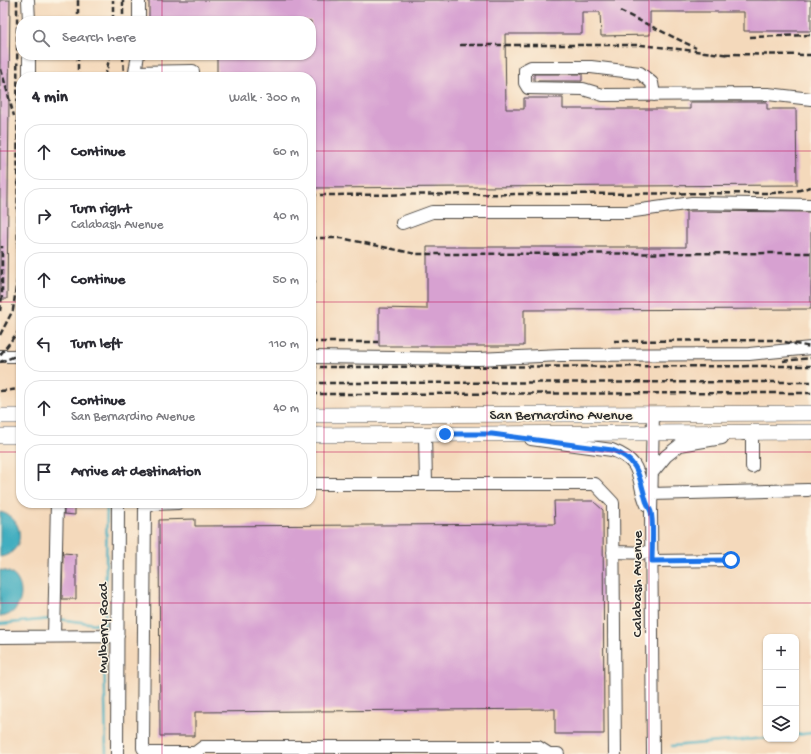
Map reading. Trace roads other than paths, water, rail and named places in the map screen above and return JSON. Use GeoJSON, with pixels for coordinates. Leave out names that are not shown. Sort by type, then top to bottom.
{"type":"FeatureCollection","features":[{"type":"Feature","properties":{"kind":"main road","name":"San Bernardino Avenue"},"geometry":{"type":"LineString","coordinates":[[316,415],[811,413]]}},
{"type":"Feature","properties":{"kind":"main road"},"geometry":{"type":"LineString","coordinates":[[425,434],[442,422],[516,421],[561,414]]}},
{"type":"Feature","properties":{"kind":"main road"},"geometry":{"type":"LineString","coordinates":[[316,419],[339,415]]}},
{"type":"Feature","properties":{"kind":"main road"},"geometry":{"type":"LineString","coordinates":[[0,416],[16,416]]}},
{"type":"Feature","properties":{"kind":"main road","name":"San Bernardino Avenue"},"geometry":{"type":"LineString","coordinates":[[316,435],[811,432]]}},
{"type":"Feature","properties":{"kind":"main road"},"geometry":{"type":"LineString","coordinates":[[0,436],[16,436]]}},
{"type":"Feature","properties":{"kind":"street"},"geometry":{"type":"LineString","coordinates":[[28,0],[29,16]]}},
{"type":"Feature","properties":{"kind":"street"},"geometry":{"type":"LineString","coordinates":[[139,0],[139,16]]}},
{"type":"Feature","properties":{"kind":"street"},"geometry":{"type":"LineString","coordinates":[[29,60],[29,72]]}},
{"type":"Feature","properties":{"kind":"street"},"geometry":{"type":"LineString","coordinates":[[135,72],[137,60]]}},
{"type":"Feature","properties":{"kind":"street"},"geometry":{"type":"LineString","coordinates":[[654,95],[652,83],[640,73],[591,66],[531,67],[526,70],[525,83],[528,88],[583,89],[603,95],[654,95],[768,94],[811,99]]}},
{"type":"Feature","properties":{"kind":"street"},"geometry":{"type":"LineString","coordinates":[[174,72],[193,72]]}},
{"type":"Feature","properties":{"kind":"street"},"geometry":{"type":"LineString","coordinates":[[402,223],[432,212],[626,212],[692,203],[811,205]]}},
{"type":"Feature","properties":{"kind":"street"},"geometry":{"type":"LineString","coordinates":[[316,357],[478,359],[562,355],[749,354],[811,348]]}},
{"type":"Feature","properties":{"kind":"street"},"geometry":{"type":"LineString","coordinates":[[0,356],[16,356]]}},
{"type":"Feature","properties":{"kind":"street","name":"Calabash Avenue"},"geometry":{"type":"LineString","coordinates":[[652,754],[651,494],[653,413]]}},
{"type":"Feature","properties":{"kind":"street"},"geometry":{"type":"LineString","coordinates":[[652,473],[666,456],[680,445],[752,432],[752,467]]}},
{"type":"Feature","properties":{"kind":"street"},"geometry":{"type":"LineString","coordinates":[[425,434],[426,484]]}},
{"type":"Feature","properties":{"kind":"street"},"geometry":{"type":"LineString","coordinates":[[426,453],[445,434]]}},
{"type":"Feature","properties":{"kind":"street"},"geometry":{"type":"LineString","coordinates":[[492,434],[612,450],[624,454],[633,463],[639,474],[646,501],[651,512]]}},
{"type":"Feature","properties":{"kind":"street"},"geometry":{"type":"LineString","coordinates":[[316,484],[595,484],[613,503],[615,754]]}},
{"type":"Feature","properties":{"kind":"street"},"geometry":{"type":"LineString","coordinates":[[651,494],[808,490]]}},
{"type":"Feature","properties":{"kind":"street"},"geometry":{"type":"LineString","coordinates":[[54,636],[57,508]]}},
{"type":"Feature","properties":{"kind":"street","name":"Mulberry Road"},"geometry":{"type":"LineString","coordinates":[[117,754],[118,508]]}},
{"type":"Feature","properties":{"kind":"street"},"geometry":{"type":"LineString","coordinates":[[145,508],[142,748],[147,753],[195,753],[203,747],[538,751],[549,754],[558,754]]}},
{"type":"Feature","properties":{"kind":"street"},"geometry":{"type":"LineString","coordinates":[[613,552],[652,557],[731,560]]}},
{"type":"Feature","properties":{"kind":"street"},"geometry":{"type":"LineString","coordinates":[[0,637],[118,636]]}},
{"type":"Feature","properties":{"kind":"water"},"geometry":{"type":"Polygon","coordinates":[[[0,512],[8,515],[14,521],[18,527],[20,535],[15,549],[9,554],[0,557],[0,512]]]}},
{"type":"Feature","properties":{"kind":"water"},"geometry":{"type":"Polygon","coordinates":[[[0,570],[9,572],[16,577],[20,585],[21,593],[20,602],[16,609],[9,614],[0,617],[0,570]]]}},
{"type":"Feature","properties":{"kind":"waterway"},"geometry":{"type":"LineString","coordinates":[[105,627],[107,508]]}},
{"type":"Feature","properties":{"kind":"waterway"},"geometry":{"type":"LineString","coordinates":[[0,624],[51,619]]}},
{"type":"Feature","properties":{"kind":"waterway"},"geometry":{"type":"LineString","coordinates":[[58,619],[104,625]]}},
{"type":"Feature","properties":{"kind":"waterway"},"geometry":{"type":"LineString","coordinates":[[104,641],[106,754]]}},
{"type":"Feature","properties":{"kind":"waterway"},"geometry":{"type":"LineString","coordinates":[[799,735],[811,733]]}},
{"type":"Feature","properties":{"kind":"waterway"},"geometry":{"type":"LineString","coordinates":[[672,746],[763,738]]}},
{"type":"Feature","properties":{"kind":"railway"},"geometry":{"type":"LineString","coordinates":[[17,0],[17,16]]}},
{"type":"Feature","properties":{"kind":"railway"},"geometry":{"type":"LineString","coordinates":[[78,0],[78,16]]}},
{"type":"Feature","properties":{"kind":"railway"},"geometry":{"type":"LineString","coordinates":[[113,0],[113,16]]}},
{"type":"Feature","properties":{"kind":"railway"},"geometry":{"type":"LineString","coordinates":[[123,0],[123,16]]}},
{"type":"Feature","properties":{"kind":"railway"},"geometry":{"type":"LineString","coordinates":[[620,11],[696,48]]}},
{"type":"Feature","properties":{"kind":"railway"},"geometry":{"type":"LineString","coordinates":[[750,37],[811,35]]}},
{"type":"Feature","properties":{"kind":"railway"},"geometry":{"type":"LineString","coordinates":[[460,45],[641,45],[731,55]]}},
{"type":"Feature","properties":{"kind":"railway"},"geometry":{"type":"LineString","coordinates":[[725,54],[811,55]]}},
{"type":"Feature","properties":{"kind":"railway"},"geometry":{"type":"LineString","coordinates":[[17,60],[17,72]]}},
{"type":"Feature","properties":{"kind":"railway"},"geometry":{"type":"LineString","coordinates":[[78,60],[78,72]]}},
{"type":"Feature","properties":{"kind":"railway"},"geometry":{"type":"LineString","coordinates":[[106,72],[109,60]]}},
{"type":"Feature","properties":{"kind":"railway"},"geometry":{"type":"LineString","coordinates":[[123,60],[124,72]]}},
{"type":"Feature","properties":{"kind":"railway"},"geometry":{"type":"LineString","coordinates":[[1,69],[14,116]]}},
{"type":"Feature","properties":{"kind":"railway"},"geometry":{"type":"LineString","coordinates":[[316,195],[772,193],[796,191],[811,187]]}},
{"type":"Feature","properties":{"kind":"railway"},"geometry":{"type":"LineString","coordinates":[[316,238],[341,238],[416,254],[811,253]]}},
{"type":"Feature","properties":{"kind":"railway"},"geometry":{"type":"LineString","coordinates":[[0,311],[2,296],[2,246]]}},
{"type":"Feature","properties":{"kind":"railway"},"geometry":{"type":"LineString","coordinates":[[0,335],[13,310],[16,288]]}},
{"type":"Feature","properties":{"kind":"railway"},"geometry":{"type":"LineString","coordinates":[[0,355],[16,334]]}},
{"type":"Feature","properties":{"kind":"railway"},"geometry":{"type":"LineString","coordinates":[[614,341],[774,340],[811,347]]}},
{"type":"Feature","properties":{"kind":"railway"},"geometry":{"type":"LineString","coordinates":[[316,342],[378,342]]}},
{"type":"Feature","properties":{"kind":"railway"},"geometry":{"type":"LineString","coordinates":[[0,362],[16,356]]}},
{"type":"Feature","properties":{"kind":"railway"},"geometry":{"type":"LineString","coordinates":[[783,361],[811,358]]}},
{"type":"Feature","properties":{"kind":"railway"},"geometry":{"type":"LineString","coordinates":[[316,367],[811,366]]}},
{"type":"Feature","properties":{"kind":"railway"},"geometry":{"type":"LineString","coordinates":[[316,383],[811,382]]}},
{"type":"Feature","properties":{"kind":"railway"},"geometry":{"type":"LineString","coordinates":[[0,391],[16,389]]}},
{"type":"Feature","properties":{"kind":"railway"},"geometry":{"type":"LineString","coordinates":[[316,394],[811,393]]}}]}
